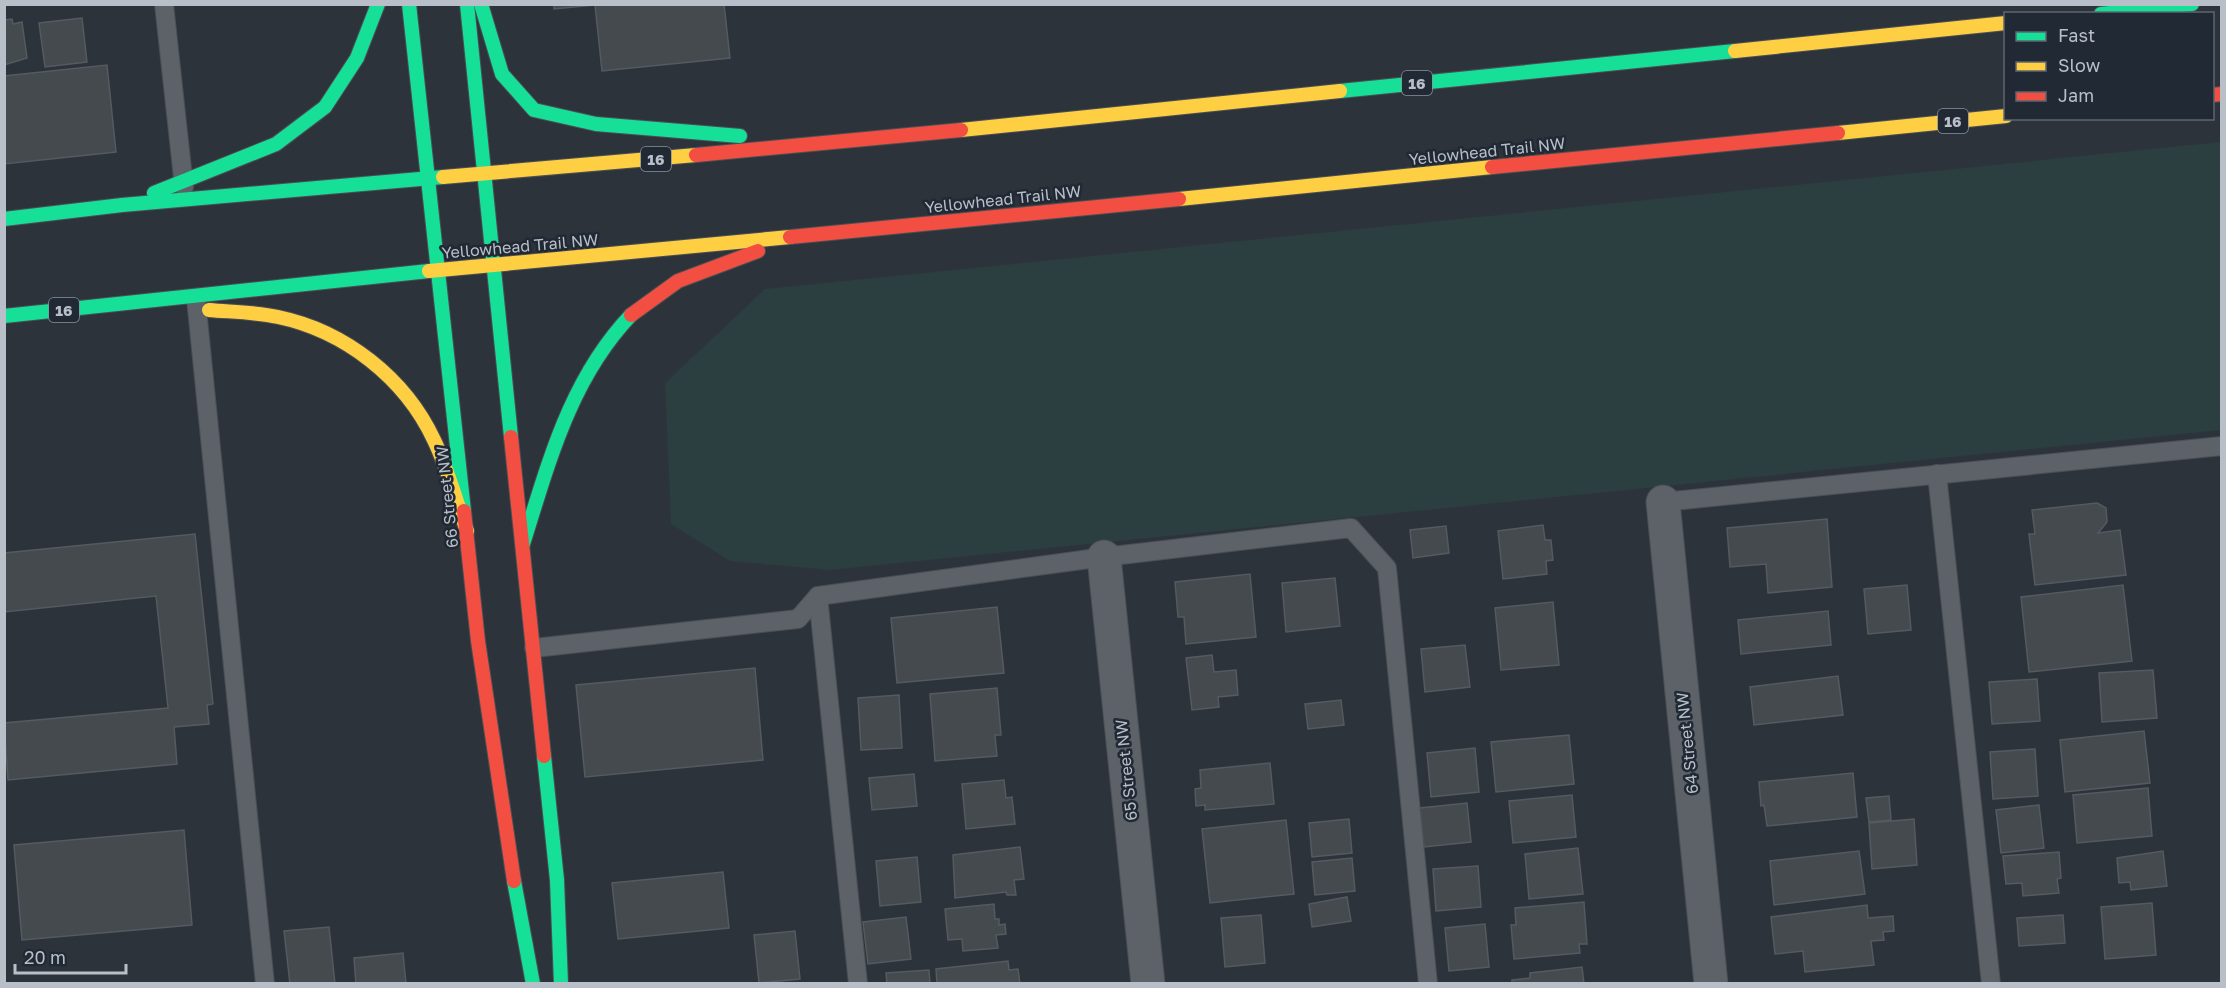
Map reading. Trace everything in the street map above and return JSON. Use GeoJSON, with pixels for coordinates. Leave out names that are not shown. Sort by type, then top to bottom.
{"type":"FeatureCollection","features":[{"type":"Feature","properties":{"kind":"main road"},"geometry":{"type":"LineString","coordinates":[[122,205],[276,144],[325,107],[357,58],[378,4]]}},
{"type":"Feature","properties":{"kind":"main road","name":"66 Street NW"},"geometry":{"type":"LineString","coordinates":[[409,4],[477,640],[522,936],[533,984]]}},
{"type":"Feature","properties":{"kind":"main road"},"geometry":{"type":"LineString","coordinates":[[467,4],[557,880],[561,984]]}},
{"type":"Feature","properties":{"kind":"main road"},"geometry":{"type":"LineString","coordinates":[[481,4],[502,74],[534,110],[596,124],[828,144]]}},
{"type":"Feature","properties":{"kind":"main road"},"geometry":{"type":"LineString","coordinates":[[2119,12],[2192,4]]}},
{"type":"Feature","properties":{"kind":"main road","name":"16"},"geometry":{"type":"LineString","coordinates":[[4,219],[122,205],[428,181],[828,144],[2004,23]]}},
{"type":"Feature","properties":{"kind":"main road","name":"Yellowhead Trail NW"},"geometry":{"type":"LineString","coordinates":[[196,303],[492,264],[794,237],[2004,116]]}},
{"type":"Feature","properties":{"kind":"main road"},"geometry":{"type":"LineString","coordinates":[[523,544],[574,392],[609,336],[638,307],[669,285],[794,237]]}},
{"type":"Feature","properties":{"kind":"main road"},"geometry":{"type":"LineString","coordinates":[[196,303],[286,318],[330,336],[388,373],[409,396],[430,430],[467,531]]}},
{"type":"Feature","properties":{"kind":"main road","name":"16"},"geometry":{"type":"LineString","coordinates":[[4,316],[124,305],[196,303]]}},
{"type":"Feature","properties":{"kind":"street","name":"64 Street NW"},"geometry":{"type":"LineString","coordinates":[[1663,502],[1711,984]]}},
{"type":"Feature","properties":{"kind":"street","name":"65 Street NW"},"geometry":{"type":"LineString","coordinates":[[1104,557],[1148,984]]}},
{"type":"Feature","properties":{"kind":"lane"},"geometry":{"type":"LineString","coordinates":[[164,4],[185,201]]}},
{"type":"Feature","properties":{"kind":"lane"},"geometry":{"type":"LineString","coordinates":[[196,303],[265,984]]}},
{"type":"Feature","properties":{"kind":"lane"},"geometry":{"type":"LineString","coordinates":[[1663,502],[2222,446]]}},
{"type":"Feature","properties":{"kind":"lane"},"geometry":{"type":"LineString","coordinates":[[1937,474],[1991,984]]}},
{"type":"Feature","properties":{"kind":"lane"},"geometry":{"type":"LineString","coordinates":[[534,648],[798,619],[818,596],[1104,557],[1351,528],[1386,568],[1428,984]]}},
{"type":"Feature","properties":{"kind":"lane"},"geometry":{"type":"LineString","coordinates":[[818,596],[858,984]]}},
{"type":"Feature","properties":{"kind":"shaded area"},"geometry":{"type":"Polygon","coordinates":[[[2221,142],[2221,430],[830,570],[730,561],[671,524],[665,383],[765,289],[2221,142]]]}},
{"type":"Feature","properties":{"kind":"building"},"geometry":{"type":"Polygon","coordinates":[[[554,4],[724,4],[730,58],[602,71],[595,5],[554,9],[554,4]]]}},
{"type":"Feature","properties":{"kind":"building"},"geometry":{"type":"Polygon","coordinates":[[[82,18],[87,62],[45,67],[39,23],[82,18]]]}},
{"type":"Feature","properties":{"kind":"building"},"geometry":{"type":"Polygon","coordinates":[[[12,19],[13,24],[22,22],[27,58],[4,65],[4,20],[12,19]]]}},
{"type":"Feature","properties":{"kind":"building"},"geometry":{"type":"Polygon","coordinates":[[[107,65],[116,152],[4,164],[4,76],[107,65]]]}},
{"type":"Feature","properties":{"kind":"building"},"geometry":{"type":"Polygon","coordinates":[[[2097,503],[2106,508],[2107,522],[2098,533],[2120,530],[2126,575],[2035,585],[2029,534],[2035,534],[2032,510],[2097,503]]]}},
{"type":"Feature","properties":{"kind":"building"},"geometry":{"type":"Polygon","coordinates":[[[1827,519],[1832,587],[1768,593],[1766,564],[1730,567],[1727,528],[1827,519]]]}},
{"type":"Feature","properties":{"kind":"building"},"geometry":{"type":"Polygon","coordinates":[[[1543,525],[1545,540],[1551,540],[1553,560],[1546,561],[1547,574],[1503,579],[1498,531],[1543,525]]]}},
{"type":"Feature","properties":{"kind":"building"},"geometry":{"type":"Polygon","coordinates":[[[1446,526],[1449,553],[1413,558],[1410,530],[1446,526]]]}},
{"type":"Feature","properties":{"kind":"building"},"geometry":{"type":"Polygon","coordinates":[[[195,534],[213,704],[207,705],[209,724],[174,727],[177,764],[8,780],[4,723],[168,708],[156,596],[4,612],[4,553],[195,534]]]}},
{"type":"Feature","properties":{"kind":"building"},"geometry":{"type":"Polygon","coordinates":[[[1250,574],[1256,637],[1186,644],[1184,617],[1178,617],[1175,582],[1250,574]]]}},
{"type":"Feature","properties":{"kind":"building"},"geometry":{"type":"Polygon","coordinates":[[[1335,578],[1340,626],[1286,632],[1282,583],[1335,578]]]}},
{"type":"Feature","properties":{"kind":"building"},"geometry":{"type":"Polygon","coordinates":[[[1907,585],[1911,630],[1868,634],[1864,589],[1907,585]]]}},
{"type":"Feature","properties":{"kind":"building"},"geometry":{"type":"Polygon","coordinates":[[[2123,585],[2132,661],[2029,672],[2021,597],[2123,585]]]}},
{"type":"Feature","properties":{"kind":"building"},"geometry":{"type":"Polygon","coordinates":[[[1553,602],[1559,665],[1501,670],[1495,608],[1553,602]]]}},
{"type":"Feature","properties":{"kind":"building"},"geometry":{"type":"Polygon","coordinates":[[[997,607],[1004,673],[897,683],[891,618],[997,607]]]}},
{"type":"Feature","properties":{"kind":"building"},"geometry":{"type":"Polygon","coordinates":[[[1828,611],[1831,645],[1741,654],[1738,620],[1828,611]]]}},
{"type":"Feature","properties":{"kind":"building"},"geometry":{"type":"Polygon","coordinates":[[[1465,645],[1470,687],[1425,692],[1421,649],[1465,645]]]}},
{"type":"Feature","properties":{"kind":"building"},"geometry":{"type":"Polygon","coordinates":[[[1212,655],[1214,672],[1236,670],[1238,695],[1218,697],[1219,707],[1192,710],[1186,658],[1212,655]]]}},
{"type":"Feature","properties":{"kind":"building"},"geometry":{"type":"Polygon","coordinates":[[[755,668],[763,760],[585,777],[576,685],[755,668]]]}},
{"type":"Feature","properties":{"kind":"building"},"geometry":{"type":"Polygon","coordinates":[[[2153,670],[2157,718],[2102,722],[2099,673],[2153,670]]]}},
{"type":"Feature","properties":{"kind":"building"},"geometry":{"type":"Polygon","coordinates":[[[1838,676],[1843,715],[1754,725],[1750,687],[1838,676]]]}},
{"type":"Feature","properties":{"kind":"building"},"geometry":{"type":"Polygon","coordinates":[[[2037,679],[2040,721],[1992,724],[1989,682],[2037,679]]]}},
{"type":"Feature","properties":{"kind":"building"},"geometry":{"type":"Polygon","coordinates":[[[997,688],[1001,735],[995,735],[997,756],[935,761],[930,694],[997,688]]]}},
{"type":"Feature","properties":{"kind":"building"},"geometry":{"type":"Polygon","coordinates":[[[899,695],[902,748],[861,750],[858,698],[899,695]]]}},
{"type":"Feature","properties":{"kind":"building"},"geometry":{"type":"Polygon","coordinates":[[[1341,700],[1344,725],[1308,729],[1305,704],[1341,700]]]}},
{"type":"Feature","properties":{"kind":"building"},"geometry":{"type":"Polygon","coordinates":[[[2144,731],[2150,783],[2065,792],[2060,740],[2144,731]]]}},
{"type":"Feature","properties":{"kind":"building"},"geometry":{"type":"Polygon","coordinates":[[[1569,735],[1574,784],[1496,792],[1491,742],[1569,735]]]}},
{"type":"Feature","properties":{"kind":"building"},"geometry":{"type":"Polygon","coordinates":[[[1475,748],[1479,792],[1431,797],[1427,753],[1475,748]]]}},
{"type":"Feature","properties":{"kind":"building"},"geometry":{"type":"Polygon","coordinates":[[[2035,749],[2038,796],[1993,799],[1990,752],[2035,749]]]}},
{"type":"Feature","properties":{"kind":"building"},"geometry":{"type":"Polygon","coordinates":[[[1270,763],[1274,804],[1205,810],[1205,805],[1196,806],[1195,789],[1201,788],[1200,770],[1270,763]]]}},
{"type":"Feature","properties":{"kind":"building"},"geometry":{"type":"Polygon","coordinates":[[[1853,773],[1857,817],[1767,826],[1764,805],[1761,806],[1759,782],[1853,773]]]}},
{"type":"Feature","properties":{"kind":"building"},"geometry":{"type":"Polygon","coordinates":[[[914,774],[917,806],[872,810],[869,778],[914,774]]]}},
{"type":"Feature","properties":{"kind":"building"},"geometry":{"type":"Polygon","coordinates":[[[1004,780],[1006,798],[1012,797],[1015,824],[966,829],[962,784],[1004,780]]]}},
{"type":"Feature","properties":{"kind":"building"},"geometry":{"type":"Polygon","coordinates":[[[2148,788],[2152,836],[2077,843],[2073,795],[2148,788]]]}},
{"type":"Feature","properties":{"kind":"building"},"geometry":{"type":"Polygon","coordinates":[[[1572,795],[1576,837],[1513,843],[1509,801],[1572,795]]]}},
{"type":"Feature","properties":{"kind":"building"},"geometry":{"type":"Polygon","coordinates":[[[1889,796],[1891,820],[1869,822],[1866,798],[1889,796]]]}},
{"type":"Feature","properties":{"kind":"building"},"geometry":{"type":"Polygon","coordinates":[[[1467,803],[1471,842],[1424,847],[1420,808],[1467,803]]]}},
{"type":"Feature","properties":{"kind":"building"},"geometry":{"type":"Polygon","coordinates":[[[2039,805],[2044,848],[2001,853],[1996,810],[2039,805]]]}},
{"type":"Feature","properties":{"kind":"building"},"geometry":{"type":"Polygon","coordinates":[[[1349,819],[1352,853],[1312,857],[1309,823],[1349,819]]]}},
{"type":"Feature","properties":{"kind":"building"},"geometry":{"type":"Polygon","coordinates":[[[1914,819],[1917,865],[1872,869],[1869,823],[1914,819]]]}},
{"type":"Feature","properties":{"kind":"building"},"geometry":{"type":"Polygon","coordinates":[[[1286,820],[1294,894],[1210,903],[1202,829],[1286,820]]]}},
{"type":"Feature","properties":{"kind":"building"},"geometry":{"type":"Polygon","coordinates":[[[184,830],[192,925],[22,940],[14,845],[184,830]]]}},
{"type":"Feature","properties":{"kind":"building"},"geometry":{"type":"Polygon","coordinates":[[[1020,847],[1024,879],[1014,880],[1016,895],[1007,895],[1006,892],[955,898],[953,855],[1020,847]]]}},
{"type":"Feature","properties":{"kind":"building"},"geometry":{"type":"Polygon","coordinates":[[[1578,848],[1583,894],[1529,899],[1525,854],[1578,848]]]}},
{"type":"Feature","properties":{"kind":"building"},"geometry":{"type":"Polygon","coordinates":[[[1859,851],[1865,894],[1774,905],[1770,861],[1859,851]]]}},
{"type":"Feature","properties":{"kind":"building"},"geometry":{"type":"Polygon","coordinates":[[[2163,851],[2167,886],[2131,890],[2130,882],[2119,883],[2117,858],[2163,851]]]}},
{"type":"Feature","properties":{"kind":"building"},"geometry":{"type":"Polygon","coordinates":[[[2059,852],[2061,878],[2057,879],[2059,893],[2023,896],[2022,883],[2006,884],[2003,856],[2059,852]]]}},
{"type":"Feature","properties":{"kind":"building"},"geometry":{"type":"Polygon","coordinates":[[[917,857],[921,902],[880,906],[876,861],[917,857]]]}},
{"type":"Feature","properties":{"kind":"building"},"geometry":{"type":"Polygon","coordinates":[[[1352,858],[1355,891],[1315,895],[1312,862],[1352,858]]]}},
{"type":"Feature","properties":{"kind":"building"},"geometry":{"type":"Polygon","coordinates":[[[1478,866],[1481,907],[1436,911],[1433,869],[1478,866]]]}},
{"type":"Feature","properties":{"kind":"building"},"geometry":{"type":"Polygon","coordinates":[[[723,872],[729,928],[618,939],[612,883],[723,872]]]}},
{"type":"Feature","properties":{"kind":"building"},"geometry":{"type":"Polygon","coordinates":[[[1347,897],[1351,921],[1312,927],[1309,904],[1347,897]]]}},
{"type":"Feature","properties":{"kind":"building"},"geometry":{"type":"Polygon","coordinates":[[[1584,902],[1587,944],[1579,944],[1580,953],[1514,959],[1511,925],[1516,925],[1515,908],[1584,902]]]}},
{"type":"Feature","properties":{"kind":"building"},"geometry":{"type":"Polygon","coordinates":[[[2152,903],[2156,955],[2105,959],[2101,907],[2152,903]]]}},
{"type":"Feature","properties":{"kind":"building"},"geometry":{"type":"Polygon","coordinates":[[[994,904],[995,919],[999,919],[999,925],[1005,924],[1006,934],[996,935],[998,948],[963,951],[962,939],[948,940],[945,909],[994,904]]]}},
{"type":"Feature","properties":{"kind":"building"},"geometry":{"type":"Polygon","coordinates":[[[1867,905],[1868,918],[1893,916],[1894,931],[1883,932],[1884,940],[1871,941],[1874,965],[1805,972],[1803,951],[1775,954],[1771,917],[1867,905]]]}},
{"type":"Feature","properties":{"kind":"building"},"geometry":{"type":"Polygon","coordinates":[[[1261,915],[1265,963],[1225,967],[1221,918],[1261,915]]]}},
{"type":"Feature","properties":{"kind":"building"},"geometry":{"type":"Polygon","coordinates":[[[2063,915],[2065,943],[2019,946],[2017,918],[2063,915]]]}},
{"type":"Feature","properties":{"kind":"building"},"geometry":{"type":"Polygon","coordinates":[[[906,917],[911,959],[868,964],[863,922],[906,917]]]}},
{"type":"Feature","properties":{"kind":"building"},"geometry":{"type":"Polygon","coordinates":[[[1485,924],[1489,967],[1449,971],[1445,928],[1485,924]]]}},
{"type":"Feature","properties":{"kind":"building"},"geometry":{"type":"Polygon","coordinates":[[[329,927],[335,984],[290,984],[284,931],[329,927]]]}},
{"type":"Feature","properties":{"kind":"building"},"geometry":{"type":"Polygon","coordinates":[[[795,931],[800,979],[759,983],[754,935],[795,931]]]}},
{"type":"Feature","properties":{"kind":"building"},"geometry":{"type":"Polygon","coordinates":[[[403,953],[406,984],[356,984],[354,958],[403,953]]]}},
{"type":"Feature","properties":{"kind":"building"},"geometry":{"type":"Polygon","coordinates":[[[1008,961],[1009,970],[1018,969],[1020,984],[937,984],[936,969],[1008,961]]]}},
{"type":"Feature","properties":{"kind":"building"},"geometry":{"type":"Polygon","coordinates":[[[1582,967],[1584,984],[1512,984],[1512,980],[1530,978],[1530,973],[1582,967]]]}},
{"type":"Feature","properties":{"kind":"building"},"geometry":{"type":"Polygon","coordinates":[[[929,970],[930,984],[887,984],[886,973],[929,970]]]}},
{"type":"Feature","properties":{"kind":"traffic: fast"},"geometry":{"type":"LineString","coordinates":[[154,193],[276,144],[325,107],[357,58],[378,4]]}},
{"type":"Feature","properties":{"kind":"traffic: fast"},"geometry":{"type":"LineString","coordinates":[[409,4],[464,511]]}},
{"type":"Feature","properties":{"kind":"traffic: fast"},"geometry":{"type":"LineString","coordinates":[[467,4],[511,437]]}},
{"type":"Feature","properties":{"kind":"traffic: fast"},"geometry":{"type":"LineString","coordinates":[[481,4],[502,74],[534,110],[596,124],[740,136]]}},
{"type":"Feature","properties":{"kind":"traffic: fast"},"geometry":{"type":"LineString","coordinates":[[2119,12],[2192,4]]}},
{"type":"Feature","properties":{"kind":"traffic: fast"},"geometry":{"type":"LineString","coordinates":[[1340,91],[1735,51]]}},
{"type":"Feature","properties":{"kind":"traffic: fast"},"geometry":{"type":"LineString","coordinates":[[4,219],[122,205],[443,177]]}},
{"type":"Feature","properties":{"kind":"traffic: fast"},"geometry":{"type":"LineString","coordinates":[[4,316],[429,271]]}},
{"type":"Feature","properties":{"kind":"traffic: fast"},"geometry":{"type":"LineString","coordinates":[[523,544],[553,452],[577,394],[592,366],[631,315]]}},
{"type":"Feature","properties":{"kind":"traffic: fast"},"geometry":{"type":"LineString","coordinates":[[544,756],[557,880],[561,984]]}},
{"type":"Feature","properties":{"kind":"traffic: fast"},"geometry":{"type":"LineString","coordinates":[[514,881],[533,984]]}},
{"type":"Feature","properties":{"kind":"traffic: slow"},"geometry":{"type":"LineString","coordinates":[[1735,51],[2004,23]]}},
{"type":"Feature","properties":{"kind":"traffic: slow"},"geometry":{"type":"LineString","coordinates":[[961,130],[1340,91]]}},
{"type":"Feature","properties":{"kind":"traffic: slow"},"geometry":{"type":"LineString","coordinates":[[1838,133],[2004,116]]}},
{"type":"Feature","properties":{"kind":"traffic: slow"},"geometry":{"type":"LineString","coordinates":[[443,177],[696,155]]}},
{"type":"Feature","properties":{"kind":"traffic: slow"},"geometry":{"type":"LineString","coordinates":[[1179,199],[1492,167]]}},
{"type":"Feature","properties":{"kind":"traffic: slow"},"geometry":{"type":"LineString","coordinates":[[429,271],[790,237]]}},
{"type":"Feature","properties":{"kind":"traffic: slow"},"geometry":{"type":"LineString","coordinates":[[209,310],[261,314],[303,324],[327,333],[370,360],[390,378],[422,417],[444,462],[467,531]]}},
{"type":"Feature","properties":{"kind":"traffic: jam"},"geometry":{"type":"LineString","coordinates":[[2214,95],[2222,94]]}},
{"type":"Feature","properties":{"kind":"traffic: jam"},"geometry":{"type":"LineString","coordinates":[[696,155],[961,130]]}},
{"type":"Feature","properties":{"kind":"traffic: jam"},"geometry":{"type":"LineString","coordinates":[[1492,167],[1838,133]]}},
{"type":"Feature","properties":{"kind":"traffic: jam"},"geometry":{"type":"LineString","coordinates":[[790,237],[1179,199]]}},
{"type":"Feature","properties":{"kind":"traffic: jam"},"geometry":{"type":"LineString","coordinates":[[631,315],[678,281],[758,251]]}},
{"type":"Feature","properties":{"kind":"traffic: jam"},"geometry":{"type":"LineString","coordinates":[[511,437],[544,756]]}},
{"type":"Feature","properties":{"kind":"traffic: jam"},"geometry":{"type":"LineString","coordinates":[[464,511],[478,641],[514,881]]}}]}
